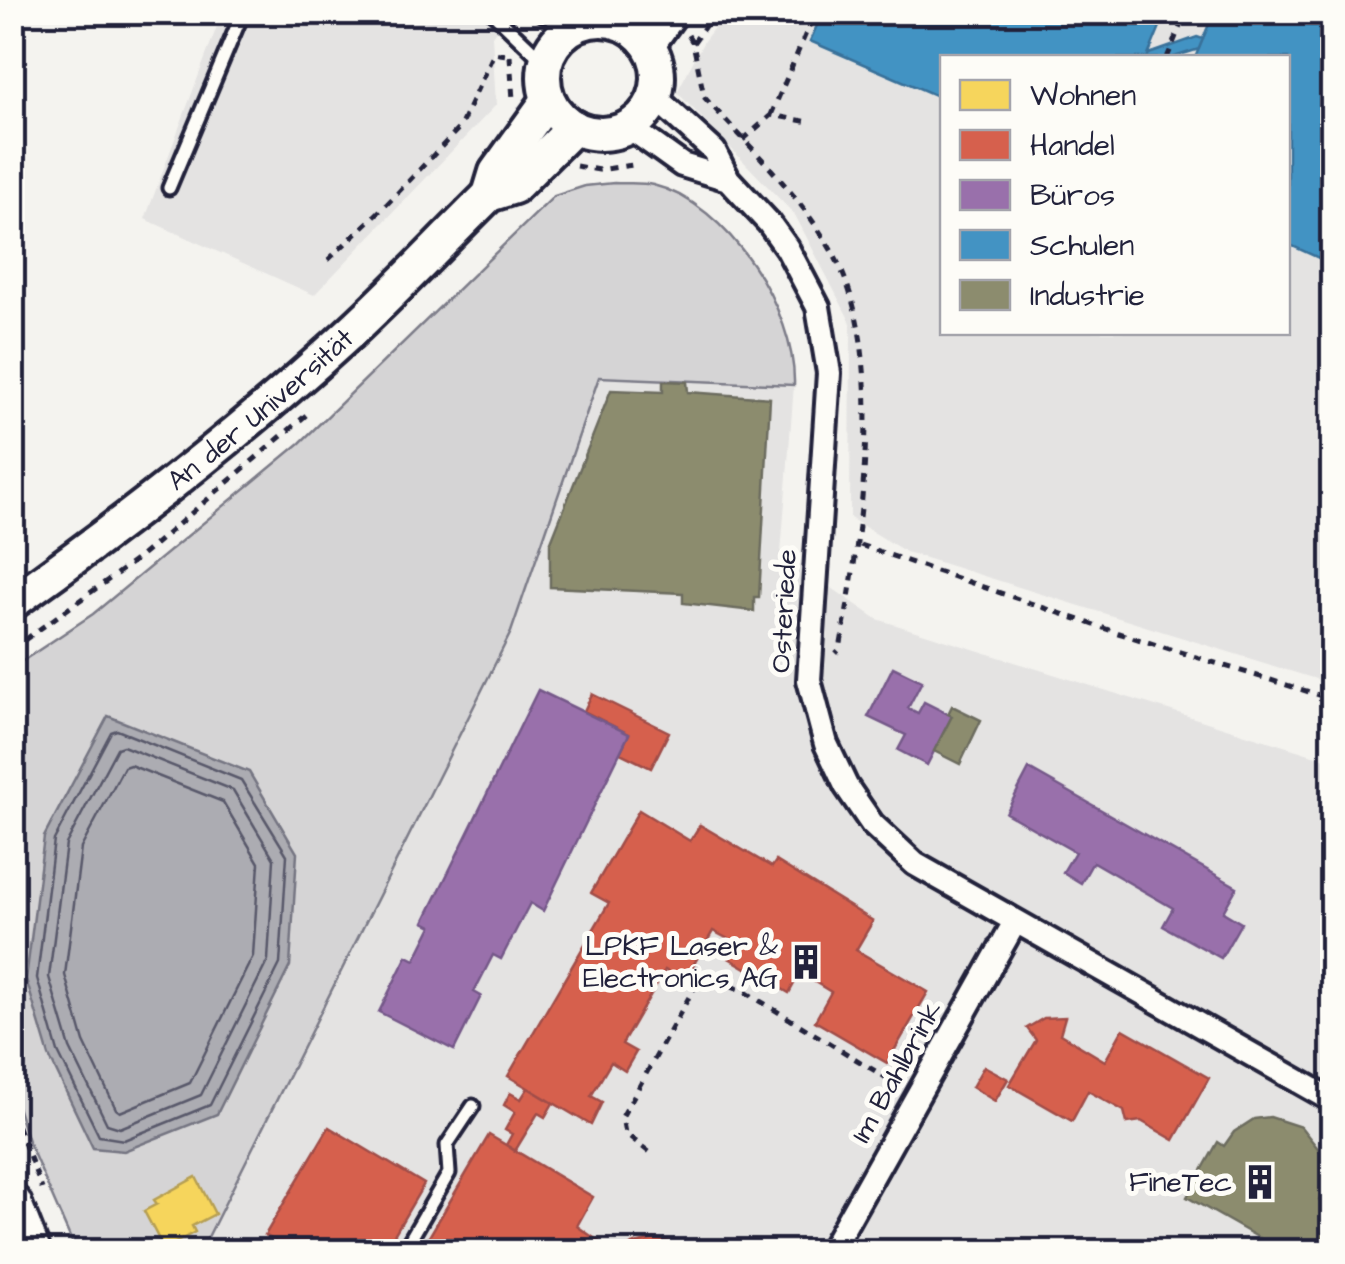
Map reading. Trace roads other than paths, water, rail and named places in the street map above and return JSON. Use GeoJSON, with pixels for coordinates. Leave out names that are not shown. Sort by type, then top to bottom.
{"type":"FeatureCollection","features":[{"type":"Feature","properties":{"kind":"main road"},"geometry":{"type":"LineString","coordinates":[[29,1201],[31,1252]]}},
{"type":"Feature","properties":{"kind":"street"},"geometry":{"type":"LineString","coordinates":[[648,44],[671,12]]}},
{"type":"Feature","properties":{"kind":"street"},"geometry":{"type":"LineString","coordinates":[[624,18],[648,44],[656,57],[655,97],[629,127],[594,133],[574,127],[559,116],[548,100],[544,62],[555,43],[569,30],[594,20],[624,18]]}},
{"type":"Feature","properties":{"kind":"street","name":"Osteriede"},"geometry":{"type":"LineString","coordinates":[[655,97],[714,151],[728,178],[769,222],[804,275],[818,307],[827,352],[826,442],[808,680],[834,764],[872,824],[915,864],[1332,1100]]}},
{"type":"Feature","properties":{"kind":"street","name":"An der Universität"},"geometry":{"type":"LineString","coordinates":[[490,195],[496,172],[548,100]]}},
{"type":"Feature","properties":{"kind":"street","name":"An der Universität"},"geometry":{"type":"LineString","coordinates":[[12,604],[115,530],[231,437],[343,339],[490,195],[514,187],[574,127]]}},
{"type":"Feature","properties":{"kind":"street","name":"Osteriede"},"geometry":{"type":"LineString","coordinates":[[629,127],[682,164],[728,178]]}},
{"type":"Feature","properties":{"kind":"street","name":"Im Bahlbrink"},"geometry":{"type":"LineString","coordinates":[[830,1252],[1015,922]]}},
{"type":"Feature","properties":{"kind":"lane"},"geometry":{"type":"LineString","coordinates":[[169,188],[243,12]]}},
{"type":"Feature","properties":{"kind":"lane"},"geometry":{"type":"LineString","coordinates":[[492,12],[544,62]]}},
{"type":"Feature","properties":{"kind":"lane"},"geometry":{"type":"LineString","coordinates":[[540,12],[569,30]]}},
{"type":"Feature","properties":{"kind":"lane"},"geometry":{"type":"LineString","coordinates":[[403,1252],[449,1173],[448,1145],[473,1106]]}},
{"type":"Feature","properties":{"kind":"water"},"geometry":{"type":"Polygon","coordinates":[[[108,716],[249,772],[297,853],[290,966],[217,1114],[124,1151],[93,1148],[49,1056],[26,979],[44,837],[108,716]]]}},
{"type":"Feature","properties":{"kind":"place","name":"LPKF Laser & Electronics AG"},"geometry":{"type":"Point","coordinates":[806,962]}},
{"type":"Feature","properties":{"kind":"place","name":"FineTec"},"geometry":{"type":"Point","coordinates":[1260,1182]}}]}
